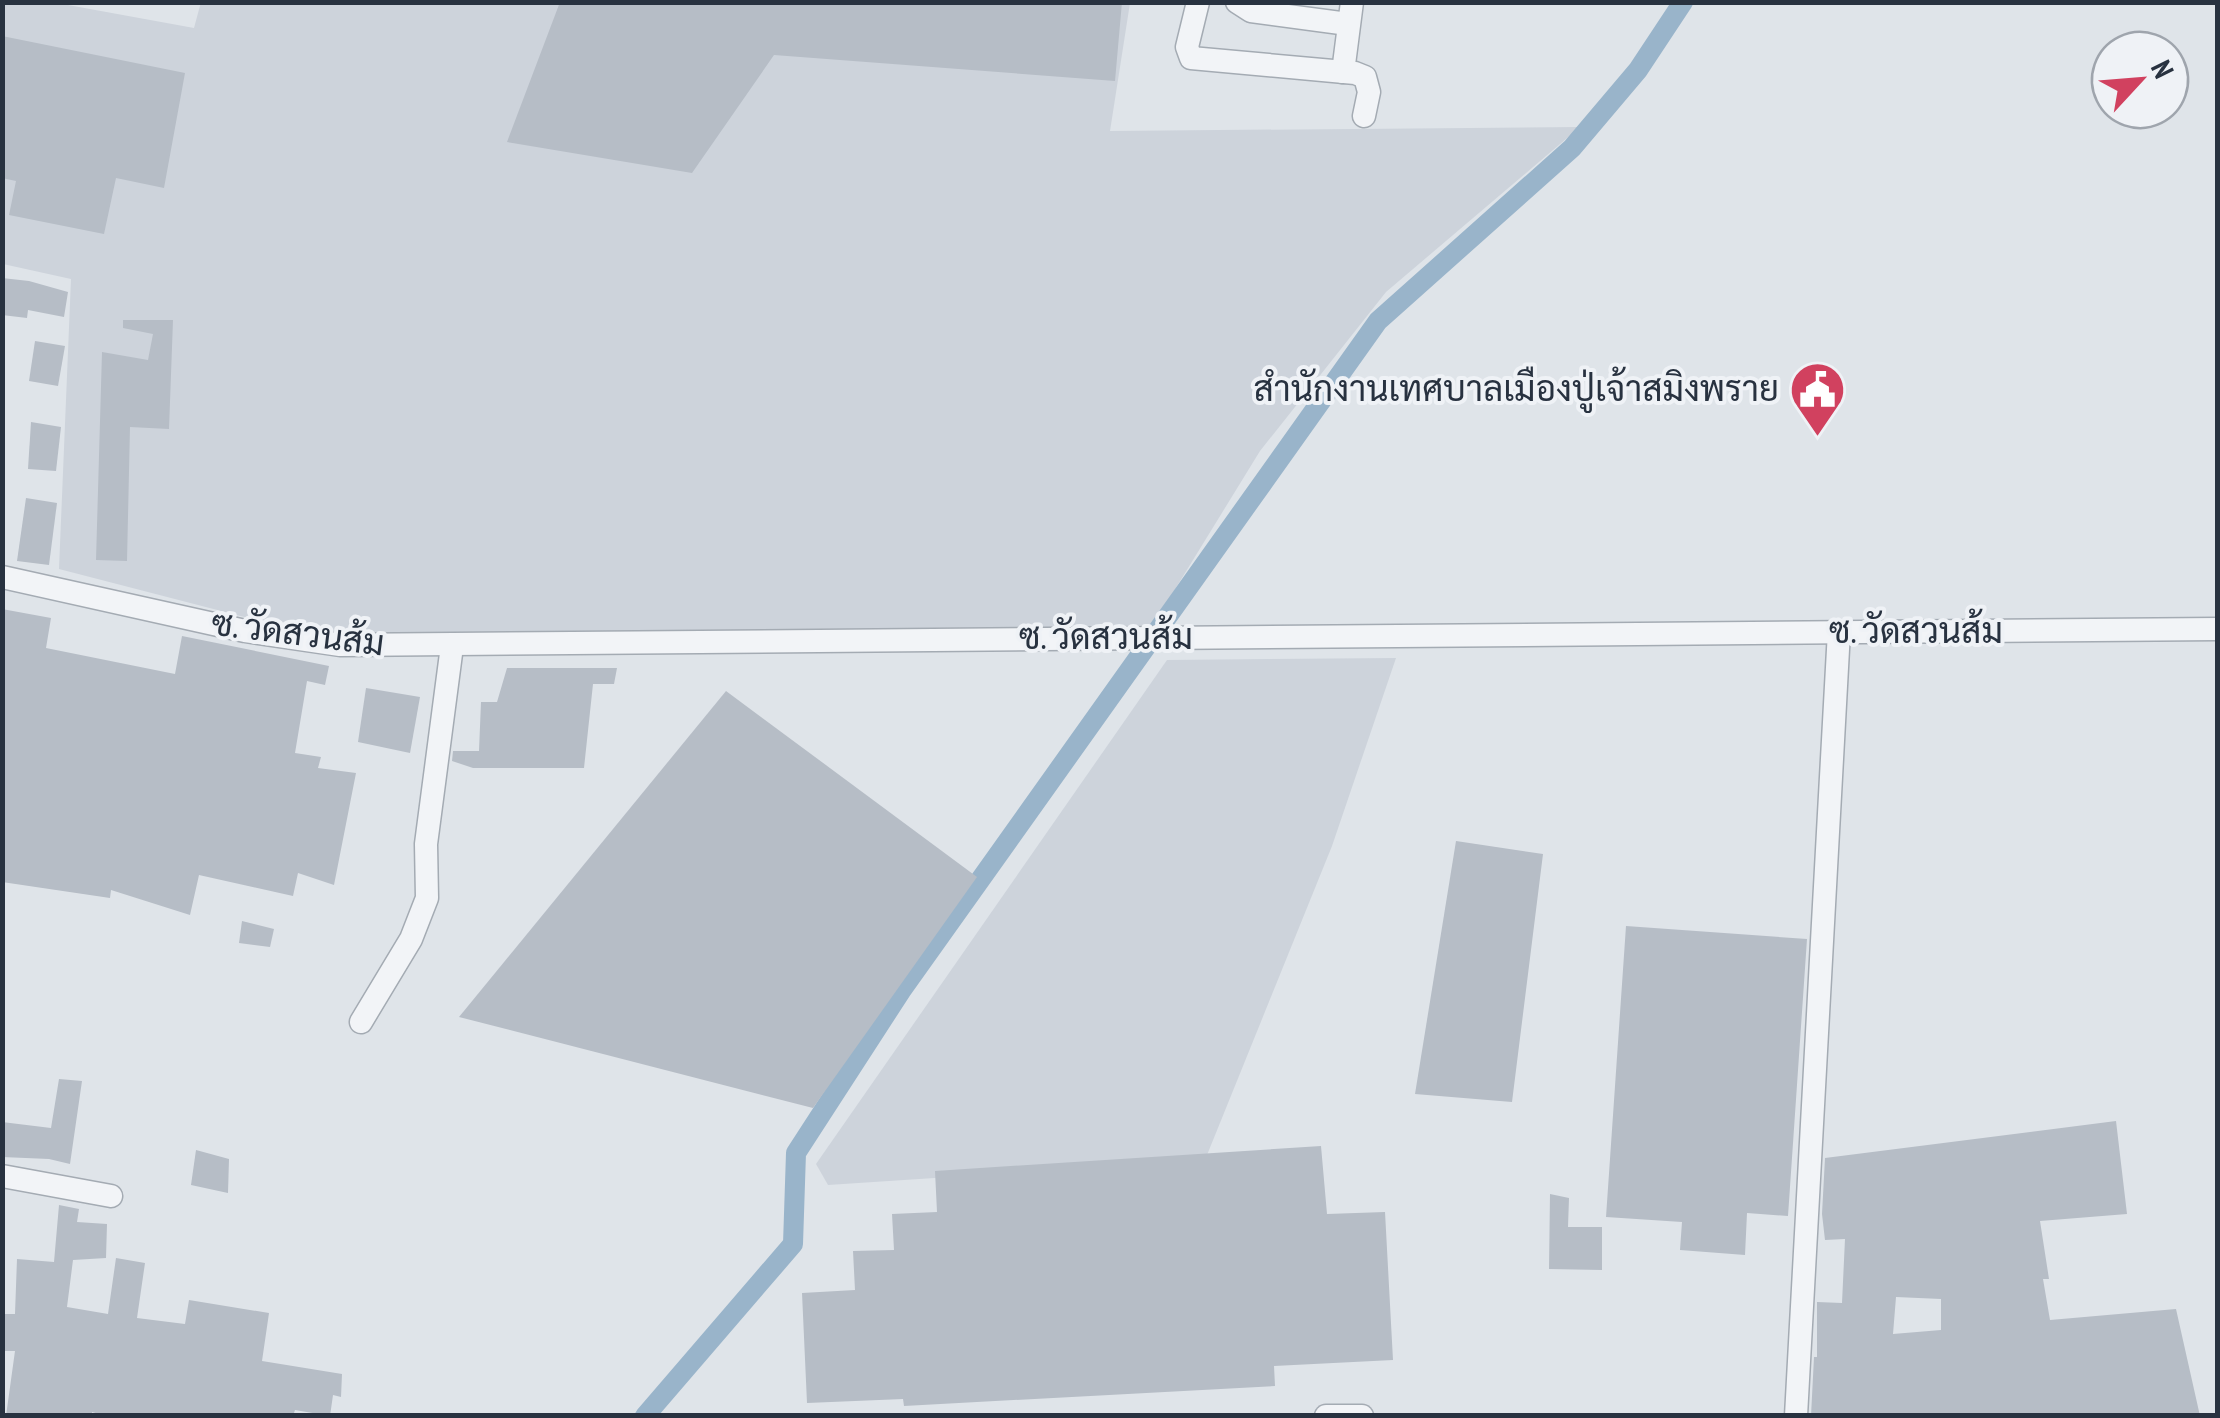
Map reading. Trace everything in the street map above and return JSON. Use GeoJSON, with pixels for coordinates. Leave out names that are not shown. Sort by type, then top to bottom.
{"type":"FeatureCollection","features":[{"type":"Feature","properties":{"kind":"street"},"geometry":{"type":"LineString","coordinates":[[1198,2],[1187,48],[1191,58],[1365,77],[1369,92],[1364,116]]}},
{"type":"Feature","properties":{"kind":"street"},"geometry":{"type":"LineString","coordinates":[[1237,2],[1252,10],[1350,13],[1342,72]]}},
{"type":"Feature","properties":{"kind":"street","name":"ซ. วัดสวนส้ม"},"geometry":{"type":"LineString","coordinates":[[2,577],[245,631],[340,645],[2218,630]]}},
{"type":"Feature","properties":{"kind":"street"},"geometry":{"type":"LineString","coordinates":[[1796,1416],[1839,631]]}},
{"type":"Feature","properties":{"kind":"street"},"geometry":{"type":"LineString","coordinates":[[362,1022],[412,938],[426,898],[426,844],[452,646]]}},
{"type":"Feature","properties":{"kind":"street"},"geometry":{"type":"LineString","coordinates":[[2,1176],[111,1196]]}},
{"type":"Feature","properties":{"kind":"street"},"geometry":{"type":"LineString","coordinates":[[1326,1416],[1362,1416]]}},
{"type":"Feature","properties":{"kind":"shaded area"},"geometry":{"type":"Polygon","coordinates":[[[201,2],[1130,3],[1110,131],[1580,127],[1386,292],[1260,451],[1153,625],[373,642],[268,623],[59,569],[71,279],[3,264],[3,3],[57,3],[194,28],[201,2]]]}},
{"type":"Feature","properties":{"kind":"shaded area"},"geometry":{"type":"Polygon","coordinates":[[[1396,658],[1332,846],[1205,1160],[828,1185],[816,1164],[1167,660],[1396,658]]]}},
{"type":"Feature","properties":{"kind":"building"},"geometry":{"type":"Polygon","coordinates":[[[560,2],[1122,2],[1115,81],[774,55],[692,173],[507,142],[560,2]]]}},
{"type":"Feature","properties":{"kind":"building"},"geometry":{"type":"Polygon","coordinates":[[[2,36],[185,73],[164,188],[116,178],[104,234],[9,215],[16,181],[2,178],[2,36]]]}},
{"type":"Feature","properties":{"kind":"building"},"geometry":{"type":"Polygon","coordinates":[[[2,278],[68,292],[64,317],[28,310],[27,318],[2,315],[2,278]]]}},
{"type":"Feature","properties":{"kind":"building"},"geometry":{"type":"Polygon","coordinates":[[[123,320],[173,320],[169,429],[130,427],[127,561],[96,560],[102,352],[148,360],[153,334],[123,328],[123,320]]]}},
{"type":"Feature","properties":{"kind":"building"},"geometry":{"type":"Polygon","coordinates":[[[35,341],[65,346],[58,386],[29,381],[35,341]]]}},
{"type":"Feature","properties":{"kind":"building"},"geometry":{"type":"Polygon","coordinates":[[[31,422],[61,427],[56,471],[28,469],[31,422]]]}},
{"type":"Feature","properties":{"kind":"building"},"geometry":{"type":"Polygon","coordinates":[[[26,498],[57,503],[49,565],[17,561],[26,498]]]}},
{"type":"Feature","properties":{"kind":"building"},"geometry":{"type":"Polygon","coordinates":[[[2,609],[51,618],[46,648],[175,674],[182,636],[329,666],[325,685],[307,681],[295,753],[321,757],[318,768],[356,773],[334,885],[298,873],[293,896],[199,875],[190,915],[111,890],[110,898],[2,882],[2,609]]]}},
{"type":"Feature","properties":{"kind":"building"},"geometry":{"type":"Polygon","coordinates":[[[507,668],[617,668],[614,684],[593,684],[584,768],[473,768],[452,761],[453,751],[479,751],[481,702],[497,702],[507,668]]]}},
{"type":"Feature","properties":{"kind":"building"},"geometry":{"type":"Polygon","coordinates":[[[366,688],[420,697],[410,753],[358,742],[366,688]]]}},
{"type":"Feature","properties":{"kind":"building"},"geometry":{"type":"Polygon","coordinates":[[[726,691],[977,877],[813,1108],[459,1017],[726,691]]]}},
{"type":"Feature","properties":{"kind":"building"},"geometry":{"type":"Polygon","coordinates":[[[1456,841],[1543,854],[1512,1102],[1415,1094],[1456,841]]]}},
{"type":"Feature","properties":{"kind":"building"},"geometry":{"type":"Polygon","coordinates":[[[242,921],[274,929],[270,947],[239,943],[242,921]]]}},
{"type":"Feature","properties":{"kind":"building"},"geometry":{"type":"Polygon","coordinates":[[[1626,926],[1807,939],[1788,1216],[1747,1213],[1745,1255],[1680,1250],[1682,1222],[1606,1217],[1626,926]]]}},
{"type":"Feature","properties":{"kind":"building"},"geometry":{"type":"Polygon","coordinates":[[[59,1079],[82,1081],[70,1164],[2,1157],[2,1122],[51,1128],[59,1079]]]}},
{"type":"Feature","properties":{"kind":"building"},"geometry":{"type":"Polygon","coordinates":[[[2116,1121],[2127,1214],[2040,1221],[2049,1279],[2043,1279],[2050,1320],[2176,1309],[2200,1416],[1811,1416],[1817,1302],[1842,1303],[1845,1239],[1825,1240],[1825,1158],[2116,1121]],[[1896,1297],[1893,1334],[1941,1330],[1941,1299],[1896,1297]]]}},
{"type":"Feature","properties":{"kind":"building"},"geometry":{"type":"Polygon","coordinates":[[[1321,1146],[1327,1214],[1385,1212],[1393,1360],[1274,1366],[1275,1386],[904,1406],[903,1399],[807,1403],[802,1293],[855,1290],[853,1251],[894,1250],[892,1214],[937,1212],[935,1171],[1321,1146]]]}},
{"type":"Feature","properties":{"kind":"building"},"geometry":{"type":"Polygon","coordinates":[[[196,1150],[229,1159],[228,1193],[191,1185],[196,1150]]]}},
{"type":"Feature","properties":{"kind":"building"},"geometry":{"type":"Polygon","coordinates":[[[1550,1194],[1569,1198],[1568,1227],[1602,1227],[1602,1270],[1549,1269],[1550,1194]]]}},
{"type":"Feature","properties":{"kind":"building"},"geometry":{"type":"Polygon","coordinates":[[[59,1205],[79,1209],[77,1222],[107,1224],[106,1258],[73,1260],[67,1307],[108,1314],[116,1258],[145,1263],[137,1318],[185,1324],[189,1300],[269,1313],[262,1361],[342,1374],[341,1397],[333,1395],[330,1416],[295,1410],[293,1416],[106,1416],[92,1412],[92,1416],[6,1416],[15,1351],[2,1351],[2,1314],[15,1314],[17,1259],[54,1262],[59,1205]]]}},
{"type":"Feature","properties":{"kind":"waterway"},"geometry":{"type":"LineString","coordinates":[[645,1416],[793,1244],[796,1153],[901,991],[1378,321],[1572,148],[1638,70],[1683,2]]}},
{"type":"Feature","properties":{"kind":"place","name":"สำนักงานเทศบาลเมืองปู่เจ้าสมิงพราย"},"geometry":{"type":"Point","coordinates":[1818,438]}}]}
